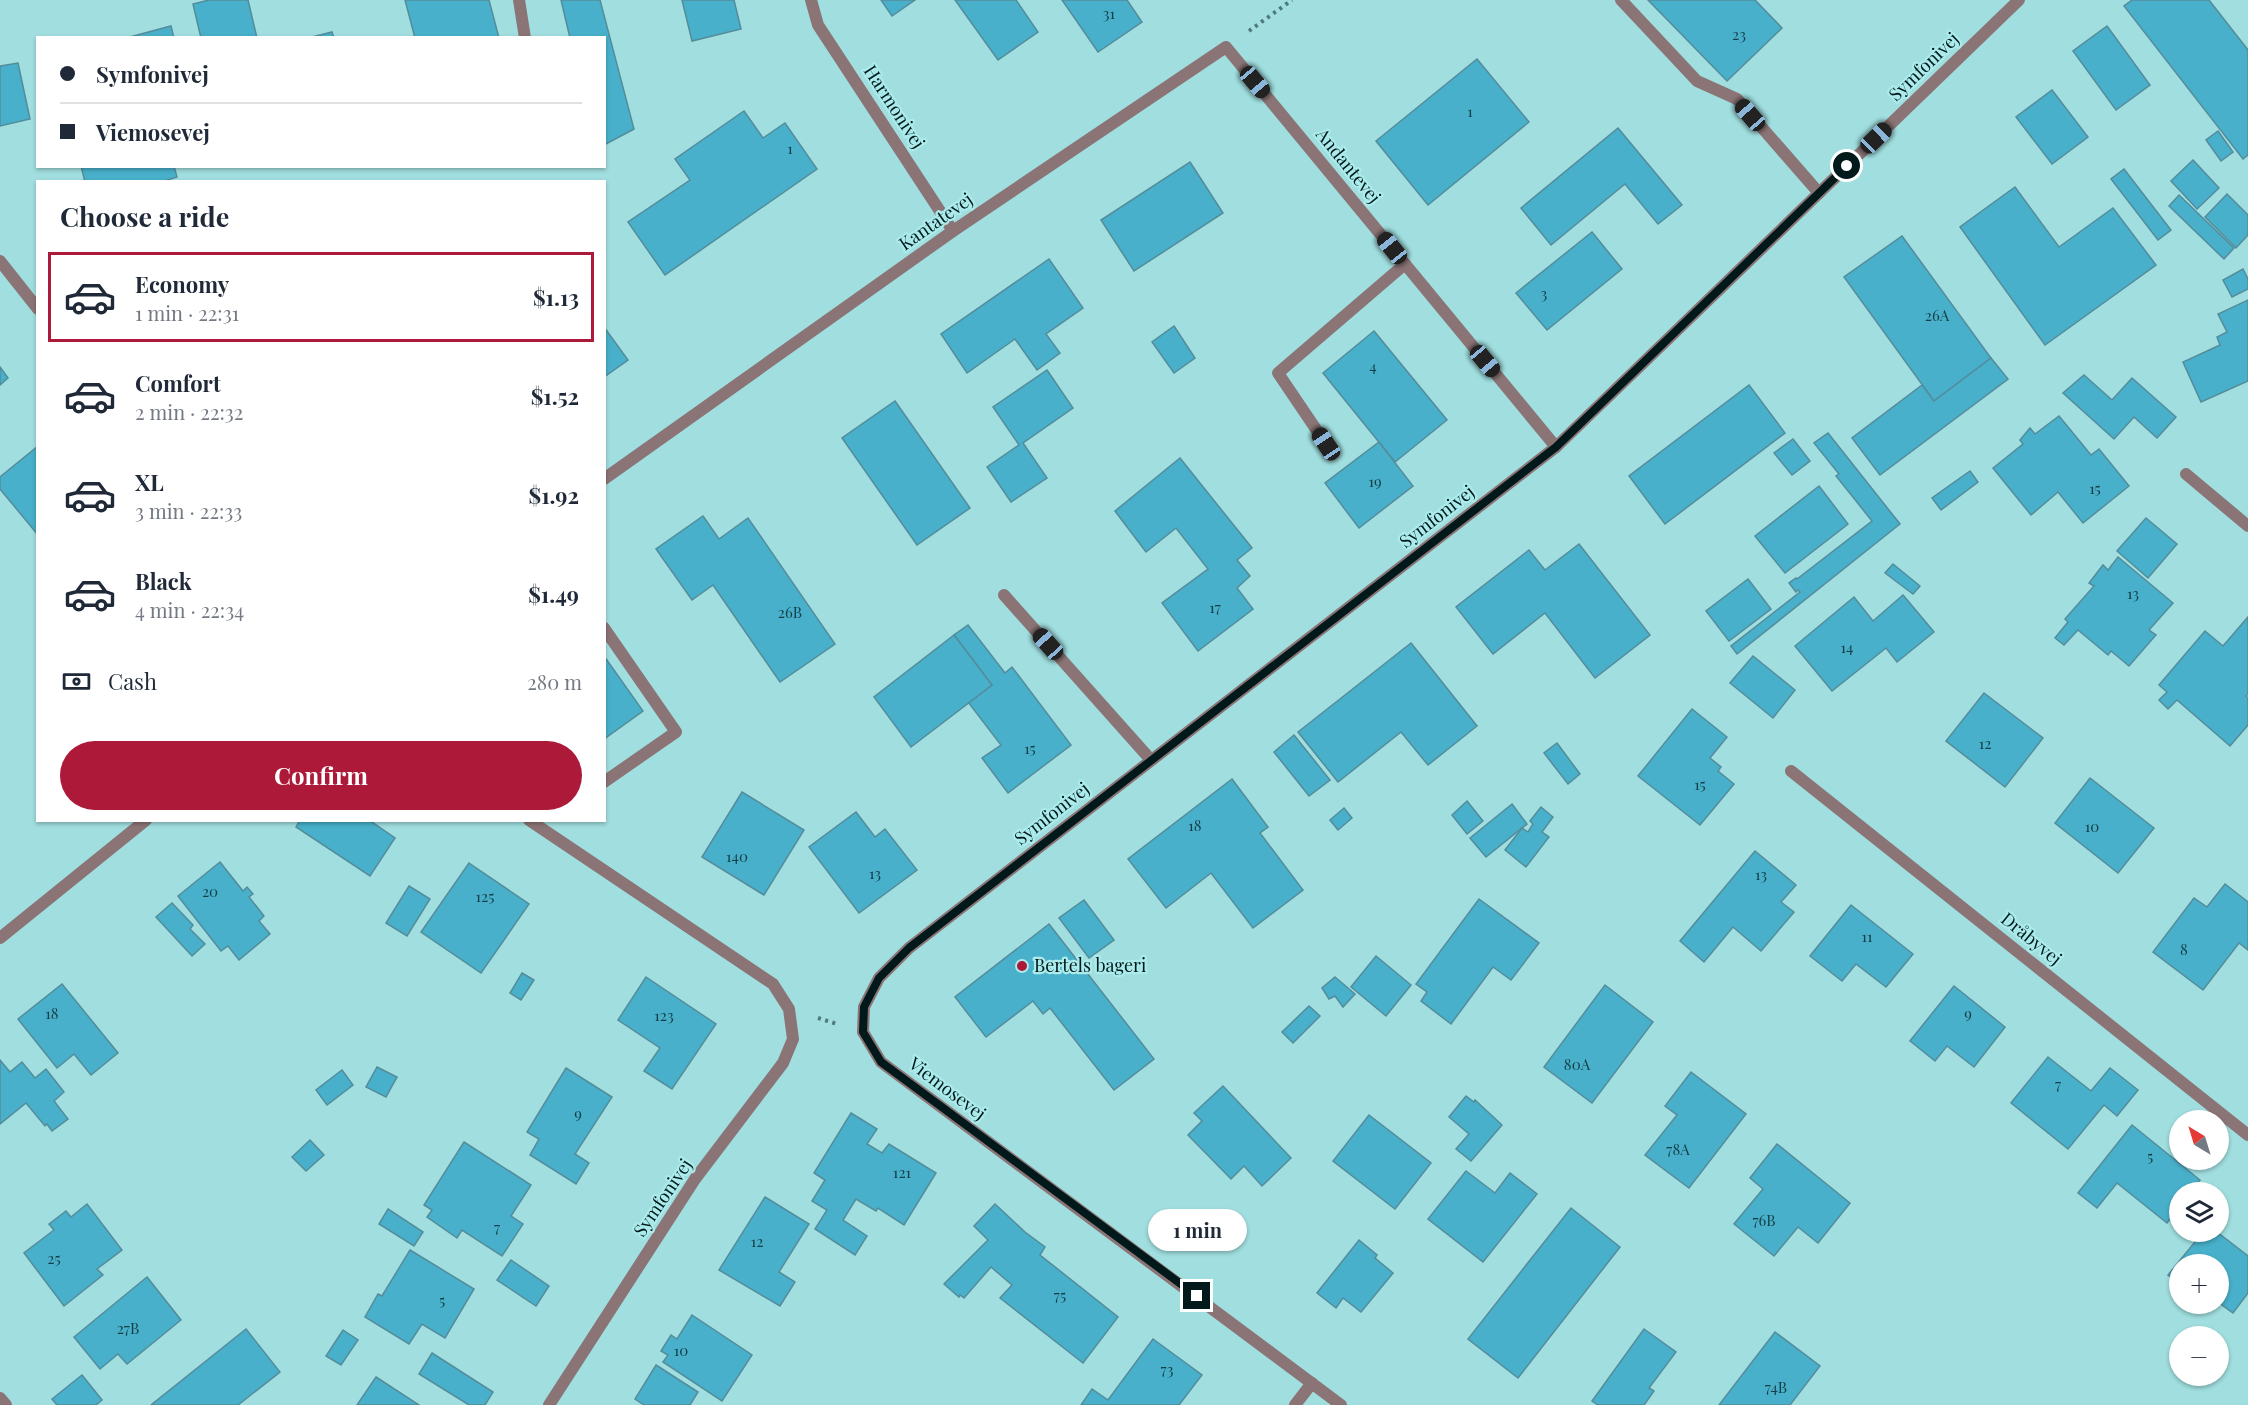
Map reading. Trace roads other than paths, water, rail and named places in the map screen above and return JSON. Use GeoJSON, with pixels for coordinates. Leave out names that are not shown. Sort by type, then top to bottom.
{"type":"FeatureCollection","features":[{"type":"Feature","properties":{"kind":"street"},"geometry":{"type":"LineString","coordinates":[[519,0],[525,36]]}},
{"type":"Feature","properties":{"kind":"street","name":"Harmonivej"},"geometry":{"type":"LineString","coordinates":[[811,0],[818,25],[953,231]]}},
{"type":"Feature","properties":{"kind":"street"},"geometry":{"type":"LineString","coordinates":[[1621,0],[1697,81],[1737,99],[1819,193]]}},
{"type":"Feature","properties":{"kind":"street","name":"Symfonivej"},"geometry":{"type":"LineString","coordinates":[[863,1032],[864,1007],[879,978],[909,948],[1556,447],[2019,0]]}},
{"type":"Feature","properties":{"kind":"street","name":"Kantatevej"},"geometry":{"type":"LineString","coordinates":[[606,478],[953,231],[1226,47]]}},
{"type":"Feature","properties":{"kind":"street","name":"Andantevej"},"geometry":{"type":"LineString","coordinates":[[1226,47],[1556,447]]}},
{"type":"Feature","properties":{"kind":"street"},"geometry":{"type":"LineString","coordinates":[[0,261],[36,306]]}},
{"type":"Feature","properties":{"kind":"street"},"geometry":{"type":"LineString","coordinates":[[1326,444],[1278,373],[1405,264]]}},
{"type":"Feature","properties":{"kind":"street"},"geometry":{"type":"LineString","coordinates":[[2186,474],[2248,526]]}},
{"type":"Feature","properties":{"kind":"street"},"geometry":{"type":"LineString","coordinates":[[1004,595],[1151,760]]}},
{"type":"Feature","properties":{"kind":"street"},"geometry":{"type":"LineString","coordinates":[[606,631],[676,732],[606,781]]}},
{"type":"Feature","properties":{"kind":"street","name":"Dråbyvej"},"geometry":{"type":"LineString","coordinates":[[1791,771],[2248,1135]]}},
{"type":"Feature","properties":{"kind":"street"},"geometry":{"type":"LineString","coordinates":[[0,938],[144,822]]}},
{"type":"Feature","properties":{"kind":"street","name":"Symfonivej"},"geometry":{"type":"LineString","coordinates":[[533,822],[773,984],[789,1009],[794,1039],[783,1063],[695,1179],[549,1405]]}},
{"type":"Feature","properties":{"kind":"street","name":"Viemosevej"},"geometry":{"type":"LineString","coordinates":[[863,1032],[881,1062],[1341,1405]]}},
{"type":"Feature","properties":{"kind":"street"},"geometry":{"type":"LineString","coordinates":[[1295,1405],[1312,1383]]}},
{"type":"Feature","properties":{"kind":"street"},"geometry":{"type":"LineString","coordinates":[[0,1398],[6,1405]]}},
{"type":"Feature","properties":{"kind":"place","name":"Bertels bageri"},"geometry":{"type":"Point","coordinates":[1022,966]}}]}
